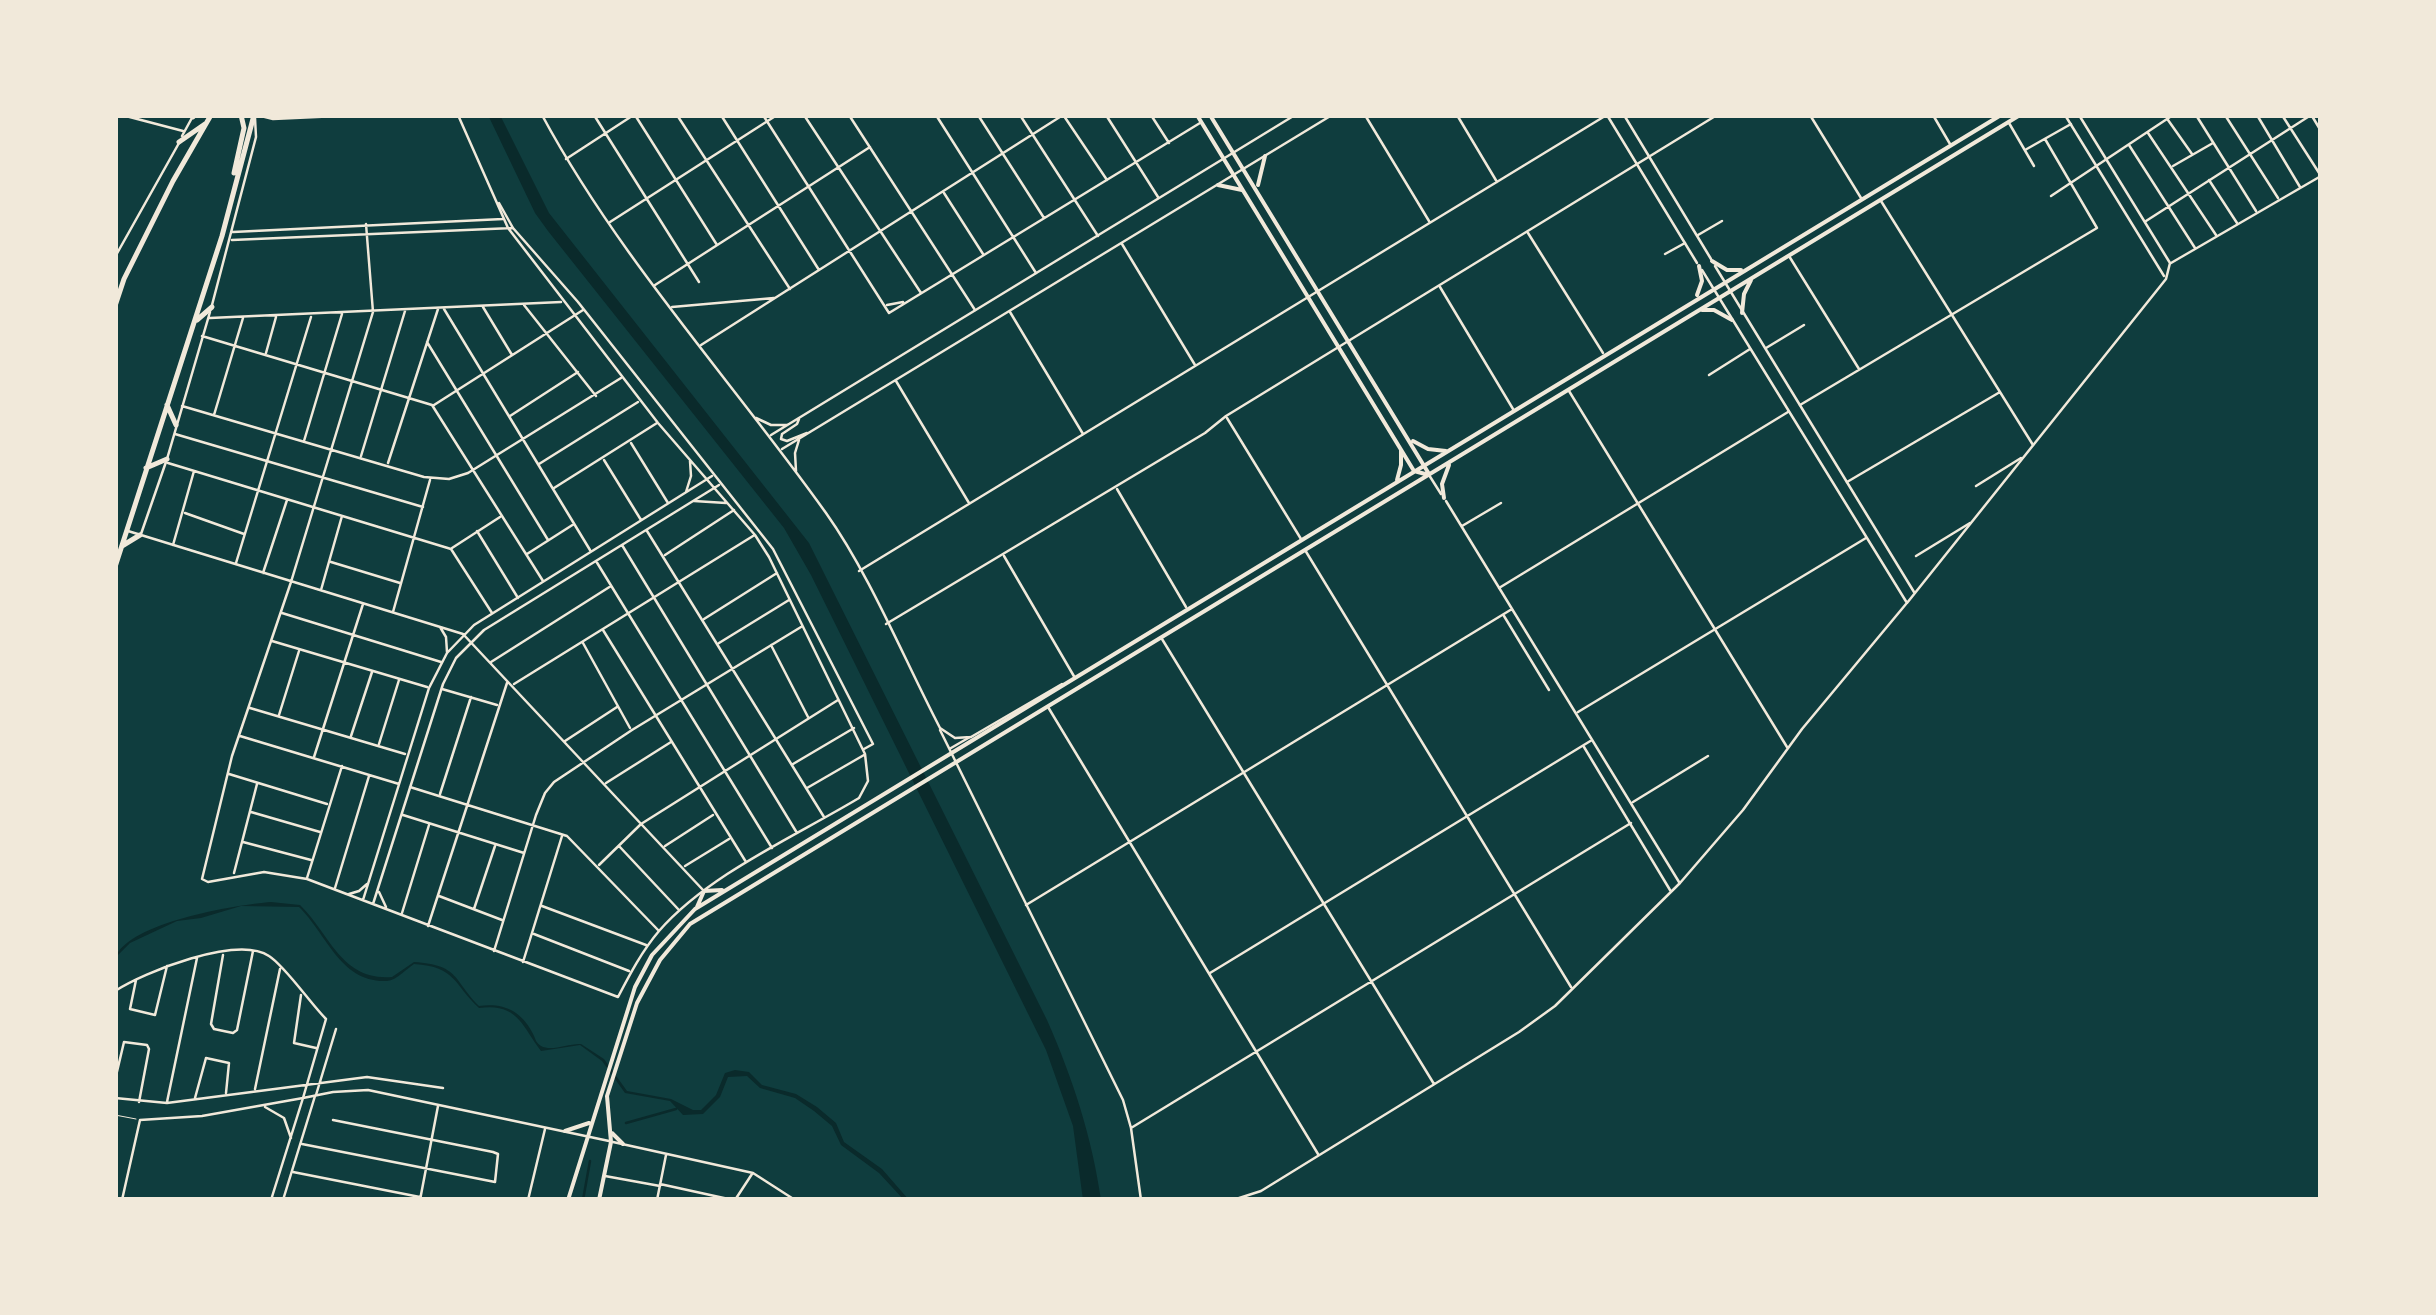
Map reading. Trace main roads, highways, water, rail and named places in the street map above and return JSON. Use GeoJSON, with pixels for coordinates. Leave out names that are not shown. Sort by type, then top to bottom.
{"type":"FeatureCollection","features":[{"type":"Feature","properties":{"kind":"highway"},"geometry":{"type":"LineString","coordinates":[[231,191],[255,115]]}},
{"type":"Feature","properties":{"kind":"highway"},"geometry":{"type":"LineString","coordinates":[[179,142],[211,117]]}},
{"type":"Feature","properties":{"kind":"highway"},"geometry":{"type":"LineString","coordinates":[[116,303],[173,181],[211,117]]}},
{"type":"Feature","properties":{"kind":"highway"},"geometry":{"type":"LineString","coordinates":[[116,565],[222,236],[243,117]]}},
{"type":"Feature","properties":{"kind":"highway"},"geometry":{"type":"LineString","coordinates":[[194,322],[212,307]]}},
{"type":"Feature","properties":{"kind":"highway"},"geometry":{"type":"LineString","coordinates":[[166,404],[176,425]]}},
{"type":"Feature","properties":{"kind":"highway"},"geometry":{"type":"LineString","coordinates":[[146,468],[167,461]]}},
{"type":"Feature","properties":{"kind":"highway"},"geometry":{"type":"LineString","coordinates":[[118,550],[127,540],[140,535]]}},
{"type":"Feature","properties":{"kind":"main road"},"geometry":{"type":"LineString","coordinates":[[1197,115],[1414,471],[1429,475]]}},
{"type":"Feature","properties":{"kind":"main road"},"geometry":{"type":"LineString","coordinates":[[1211,115],[1429,475]]}},
{"type":"Feature","properties":{"kind":"main road"},"geometry":{"type":"LineString","coordinates":[[568,1200],[635,987],[666,938],[696,909],[2001,115]]}},
{"type":"Feature","properties":{"kind":"main road"},"geometry":{"type":"LineString","coordinates":[[599,1200],[611,1142],[607,1096],[637,1003],[672,942],[690,924],[2020,115]]}},
{"type":"Feature","properties":{"kind":"main road"},"geometry":{"type":"LineString","coordinates":[[1258,190],[1264,156]]}},
{"type":"Feature","properties":{"kind":"main road"},"geometry":{"type":"LineString","coordinates":[[1218,185],[1234,186],[1247,195]]}},
{"type":"Feature","properties":{"kind":"main road"},"geometry":{"type":"LineString","coordinates":[[1712,262],[1733,271],[1750,267]]}},
{"type":"Feature","properties":{"kind":"main road"},"geometry":{"type":"LineString","coordinates":[[1691,302],[1702,284],[1699,266]]}},
{"type":"Feature","properties":{"kind":"main road"},"geometry":{"type":"LineString","coordinates":[[1742,313],[1744,294],[1754,276]]}},
{"type":"Feature","properties":{"kind":"main road"},"geometry":{"type":"LineString","coordinates":[[1689,316],[1708,310],[1732,320]]}},
{"type":"Feature","properties":{"kind":"main road"},"geometry":{"type":"LineString","coordinates":[[1373,401],[1383,395]]}},
{"type":"Feature","properties":{"kind":"main road"},"geometry":{"type":"LineString","coordinates":[[1410,438],[1424,447],[1446,451]]}},
{"type":"Feature","properties":{"kind":"main road"},"geometry":{"type":"LineString","coordinates":[[1394,484],[1402,465],[1398,444]]}},
{"type":"Feature","properties":{"kind":"main road"},"geometry":{"type":"LineString","coordinates":[[1444,498],[1443,477],[1451,462]]}},
{"type":"Feature","properties":{"kind":"main road"},"geometry":{"type":"LineString","coordinates":[[696,909],[704,891],[726,890]]}},
{"type":"Feature","properties":{"kind":"main road"},"geometry":{"type":"LineString","coordinates":[[565,1131],[582,1127],[592,1119]]}},
{"type":"Feature","properties":{"kind":"main road"},"geometry":{"type":"LineString","coordinates":[[610,1129],[623,1144]]}},
{"type":"Feature","properties":{"kind":"water"},"geometry":{"type":"Polygon","coordinates":[[[488,115],[500,115],[549,213],[809,543],[1047,1020],[1080,1108],[1101,1200],[1083,1200],[1073,1126],[1046,1050],[811,575],[784,528],[535,213],[488,115]]]}},
{"type":"Feature","properties":{"kind":"water"},"geometry":{"type":"Polygon","coordinates":[[[271,902],[300,905],[338,953],[360,972],[392,977],[414,962],[448,970],[479,1006],[503,1007],[516,1013],[541,1046],[581,1044],[604,1059],[627,1091],[671,1099],[701,1110],[716,1095],[725,1073],[749,1072],[762,1085],[796,1094],[817,1107],[836,1123],[844,1142],[882,1169],[909,1200],[904,1200],[879,1173],[841,1145],[832,1126],[795,1098],[760,1088],[747,1076],[728,1077],[720,1097],[703,1114],[683,1115],[670,1101],[625,1093],[602,1061],[580,1045],[541,1051],[510,1012],[479,1008],[453,978],[439,969],[414,964],[387,981],[357,974],[336,955],[299,907],[241,906],[177,921],[130,943],[115,958],[124,945],[161,925],[185,918],[233,907],[271,902]]]}},
{"type":"Feature","properties":{"kind":"waterway"},"geometry":{"type":"LineString","coordinates":[[626,1123],[676,1109]]}},
{"type":"Feature","properties":{"kind":"waterway"},"geometry":{"type":"LineString","coordinates":[[583,1200],[590,1161]]}}]}
